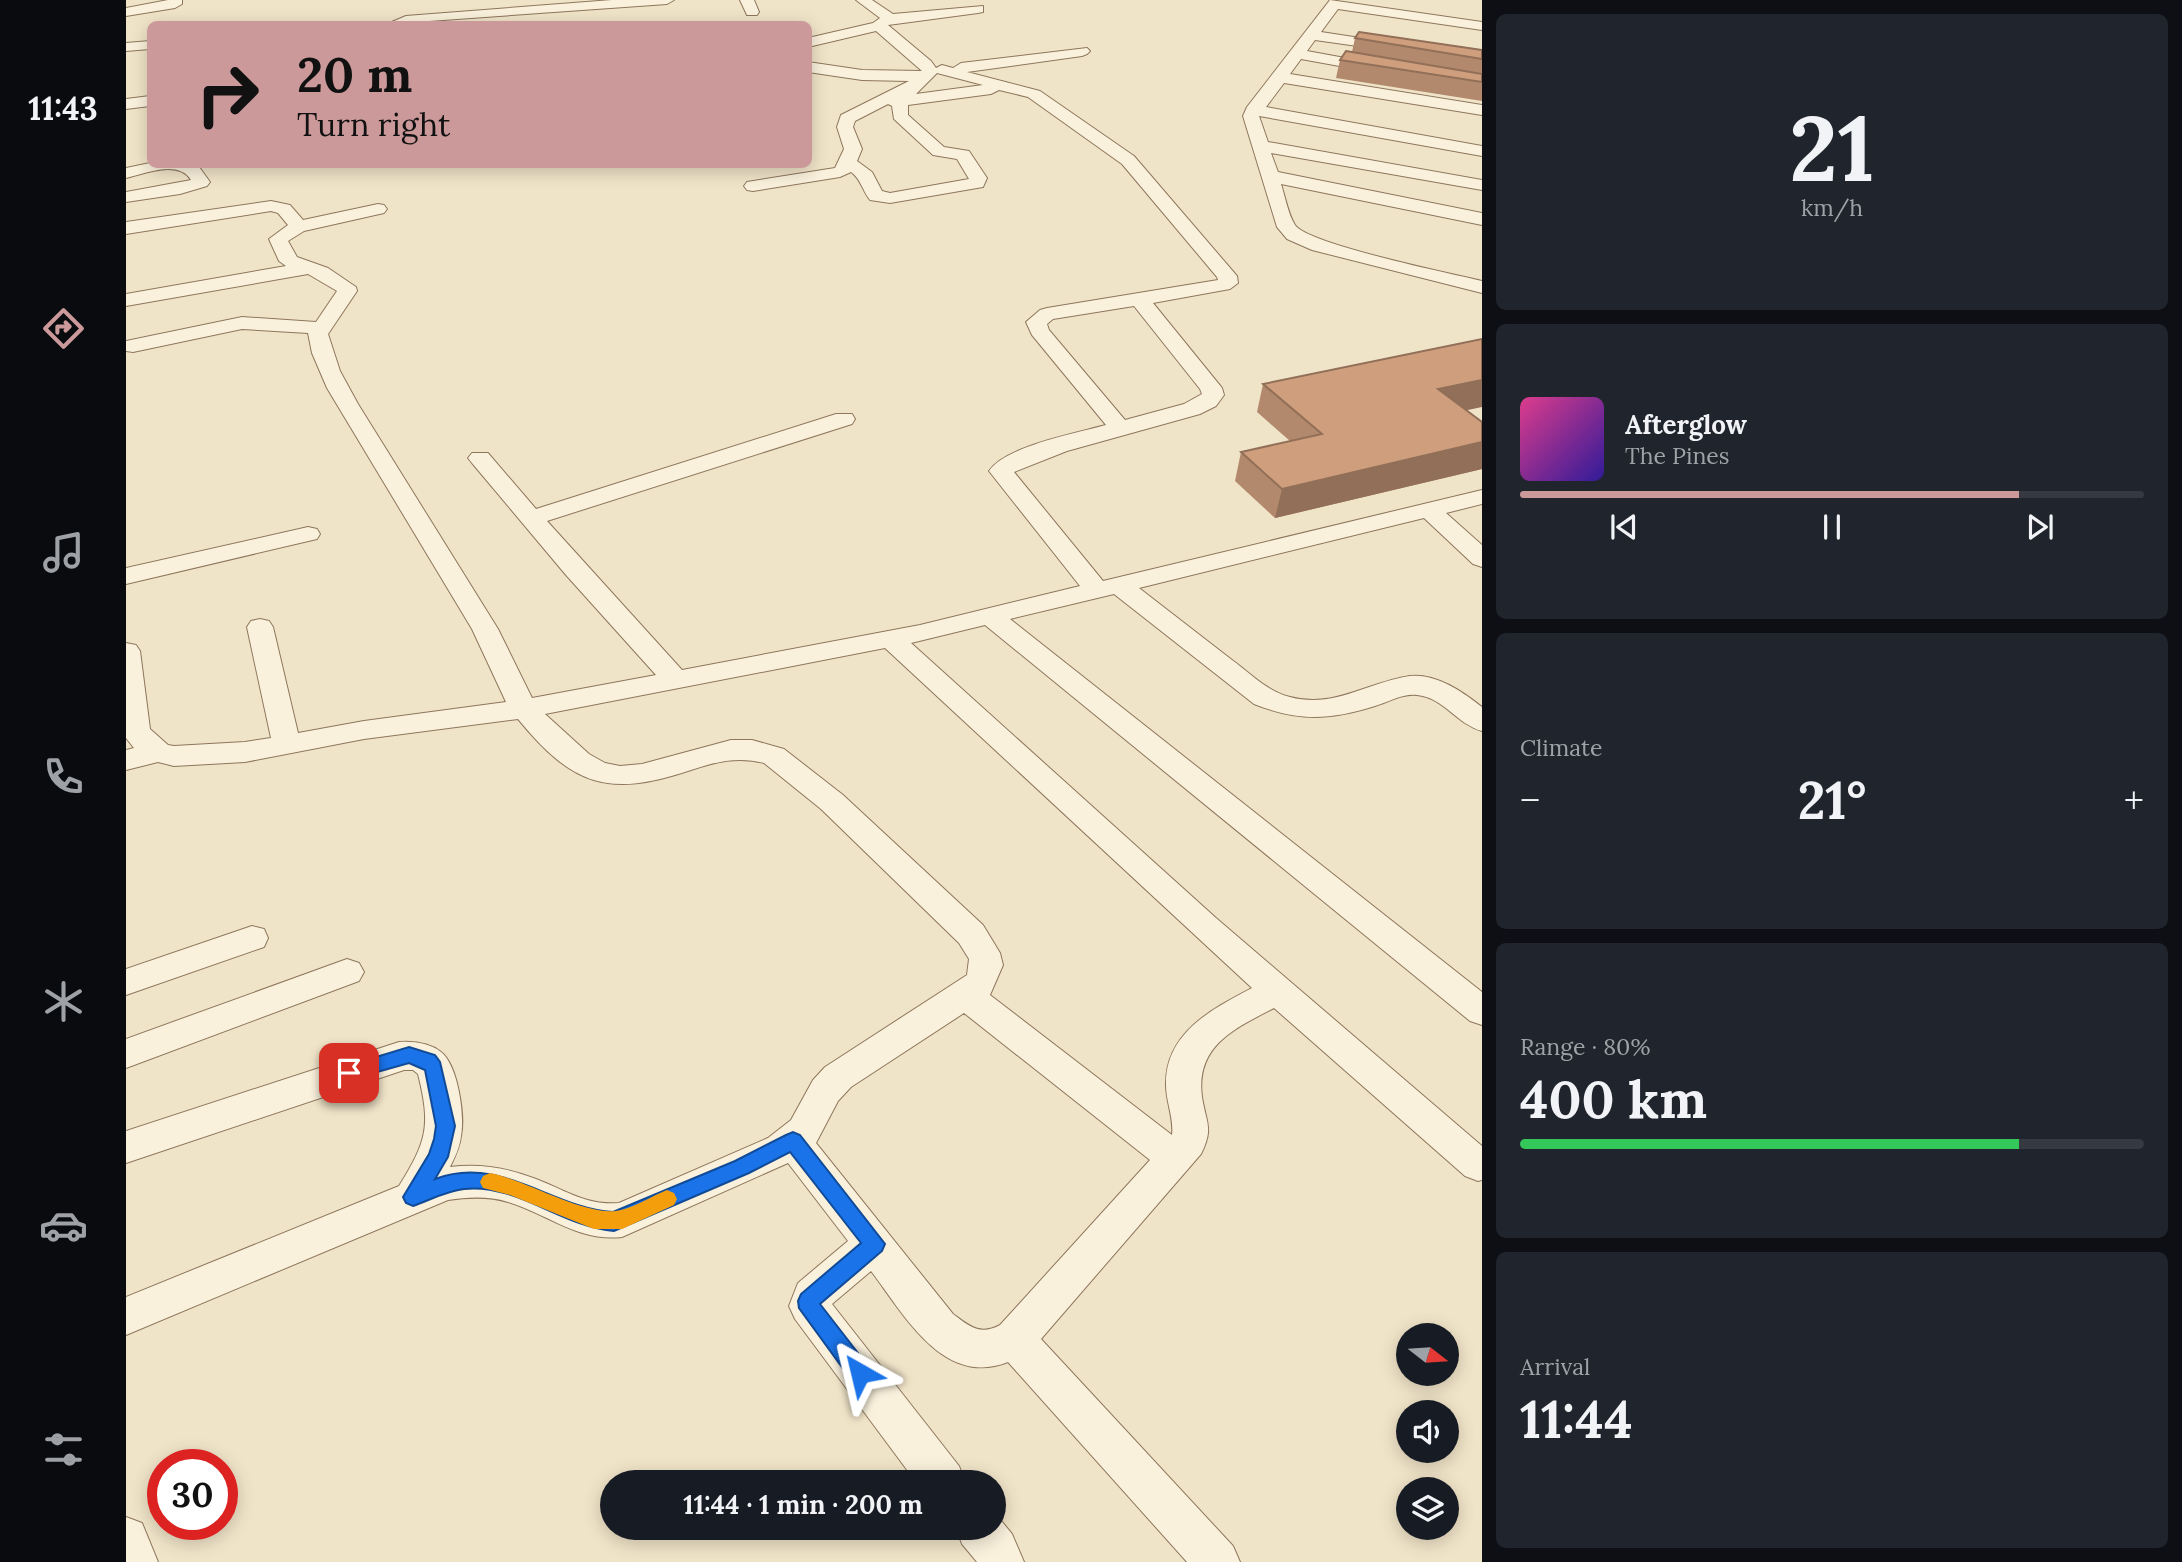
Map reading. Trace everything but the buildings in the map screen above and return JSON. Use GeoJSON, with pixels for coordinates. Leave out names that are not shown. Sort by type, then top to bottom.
{"type":"FeatureCollection","features":[{"type":"Feature","properties":{"kind":"street"},"geometry":{"type":"LineString","coordinates":[[126,12],[168,7],[175,4],[175,0]]}},
{"type":"Feature","properties":{"kind":"street"},"geometry":{"type":"LineString","coordinates":[[403,21],[667,0]]}},
{"type":"Feature","properties":{"kind":"street"},"geometry":{"type":"LineString","coordinates":[[863,0],[926,64],[928,76]]}},
{"type":"Feature","properties":{"kind":"street"},"geometry":{"type":"LineString","coordinates":[[1482,26],[1336,2],[1251,116],[1286,227],[1294,235],[1319,246],[1482,287]]}},
{"type":"Feature","properties":{"kind":"street"},"geometry":{"type":"LineString","coordinates":[[812,42],[884,22],[978,9]]}},
{"type":"Feature","properties":{"kind":"street"},"geometry":{"type":"LineString","coordinates":[[1311,34],[1403,49]]}},
{"type":"Feature","properties":{"kind":"street"},"geometry":{"type":"LineString","coordinates":[[126,47],[147,45]]}},
{"type":"Feature","properties":{"kind":"street"},"geometry":{"type":"LineString","coordinates":[[753,186],[837,173],[848,162],[853,149],[845,122],[856,112],[928,76],[975,66],[1082,51]]}},
{"type":"Feature","properties":{"kind":"street"},"geometry":{"type":"LineString","coordinates":[[963,52],[975,66]]}},
{"type":"Feature","properties":{"kind":"street"},"geometry":{"type":"LineString","coordinates":[[1296,54],[1389,70]]}},
{"type":"Feature","properties":{"kind":"street"},"geometry":{"type":"LineString","coordinates":[[812,67],[862,75],[928,76],[1008,86],[1034,94],[1128,160],[1229,280],[1223,285],[1047,314],[1036,322],[1039,331],[1121,429]]}},
{"type":"Feature","properties":{"kind":"street"},"geometry":{"type":"LineString","coordinates":[[848,162],[867,176],[870,188],[880,197],[896,198],[977,183],[978,178],[963,155],[939,150],[900,116],[901,102],[928,76]]}},
{"type":"Feature","properties":{"kind":"street"},"geometry":{"type":"LineString","coordinates":[[1278,77],[1482,110]]}},
{"type":"Feature","properties":{"kind":"street"},"geometry":{"type":"LineString","coordinates":[[880,100],[901,102],[1008,86]]}},
{"type":"Feature","properties":{"kind":"street"},"geometry":{"type":"LineString","coordinates":[[126,104],[147,101]]}},
{"type":"Feature","properties":{"kind":"street"},"geometry":{"type":"LineString","coordinates":[[1253,110],[1482,151]]}},
{"type":"Feature","properties":{"kind":"street"},"geometry":{"type":"LineString","coordinates":[[1259,146],[1482,185]]}},
{"type":"Feature","properties":{"kind":"street"},"geometry":{"type":"LineString","coordinates":[[126,173],[149,168]]}},
{"type":"Feature","properties":{"kind":"street"},"geometry":{"type":"LineString","coordinates":[[126,197],[180,189],[201,182],[190,168]]}},
{"type":"Feature","properties":{"kind":"street"},"geometry":{"type":"LineString","coordinates":[[1269,176],[1482,219]]}},
{"type":"Feature","properties":{"kind":"street"},"geometry":{"type":"LineString","coordinates":[[126,228],[271,206],[284,209],[300,226]]}},
{"type":"Feature","properties":{"kind":"street"},"geometry":{"type":"LineString","coordinates":[[126,1316],[445,1184],[467,1180],[512,1186],[594,1220],[614,1222],[742,1167],[793,1141],[809,1124],[824,1089],[978,986],[987,974],[988,961],[984,949],[832,802],[774,756],[764,751],[735,750],[640,774],[600,773],[574,758],[524,709],[487,633],[388,467],[332,380],[319,340],[320,328],[347,291],[346,287],[327,275],[289,261],[278,239],[300,226],[378,209]]}},
{"type":"Feature","properties":{"kind":"street"},"geometry":{"type":"LineString","coordinates":[[126,300],[309,268]]}},
{"type":"Feature","properties":{"kind":"street"},"geometry":{"type":"LineString","coordinates":[[183,290],[209,329]]}},
{"type":"Feature","properties":{"kind":"street"},"geometry":{"type":"LineString","coordinates":[[1139,299],[1212,388],[1213,395],[1208,401],[1192,409],[1041,452],[1007,464],[1002,471],[1108,587],[1264,698],[1284,708],[1301,711],[1334,709],[1411,685],[1424,685],[1453,698],[1482,722]]}},
{"type":"Feature","properties":{"kind":"street"},"geometry":{"type":"LineString","coordinates":[[133,346],[242,323],[320,328]]}},
{"type":"Feature","properties":{"kind":"street"},"geometry":{"type":"LineString","coordinates":[[531,518],[844,419]]}},
{"type":"Feature","properties":{"kind":"street"},"geometry":{"type":"LineString","coordinates":[[480,458],[675,680]]}},
{"type":"Feature","properties":{"kind":"street"},"geometry":{"type":"LineString","coordinates":[[126,651],[136,731],[145,742],[158,752],[174,756],[245,752],[286,742],[524,709],[890,638],[1482,497]]}},
{"type":"Feature","properties":{"kind":"street"},"geometry":{"type":"LineString","coordinates":[[1429,510],[1482,559]]}},
{"type":"Feature","properties":{"kind":"street"},"geometry":{"type":"LineString","coordinates":[[126,576],[308,534]]}},
{"type":"Feature","properties":{"kind":"street"},"geometry":{"type":"LineString","coordinates":[[990,616],[1482,1010]]}},
{"type":"Feature","properties":{"kind":"street"},"geometry":{"type":"LineString","coordinates":[[260,627],[286,742]]}},
{"type":"Feature","properties":{"kind":"street"},"geometry":{"type":"LineString","coordinates":[[890,638],[1204,927],[1478,1164]]}},
{"type":"Feature","properties":{"kind":"street"},"geometry":{"type":"LineString","coordinates":[[126,760],[158,752]]}},
{"type":"Feature","properties":{"kind":"street"},"geometry":{"type":"LineString","coordinates":[[126,982],[252,938]]}},
{"type":"Feature","properties":{"kind":"street"},"geometry":{"type":"LineString","coordinates":[[126,1054],[347,972]]}},
{"type":"Feature","properties":{"kind":"street"},"geometry":{"type":"LineString","coordinates":[[793,1141],[939,1327],[966,1347],[982,1351],[1002,1346],[1014,1339],[1175,1158],[1191,1136],[1192,1127],[1182,1082],[1184,1064],[1190,1049],[1215,1024],[1277,991]]}},
{"type":"Feature","properties":{"kind":"street"},"geometry":{"type":"LineString","coordinates":[[965,995],[1175,1158]]}},
{"type":"Feature","properties":{"kind":"street"},"geometry":{"type":"LineString","coordinates":[[126,1147],[399,1056],[419,1056],[434,1068],[445,1126],[438,1157],[413,1197]]}},
{"type":"Feature","properties":{"kind":"street"},"geometry":{"type":"LineString","coordinates":[[874,1244],[812,1296],[810,1306],[934,1470]]}},
{"type":"Feature","properties":{"kind":"street"},"geometry":{"type":"LineString","coordinates":[[1014,1339],[1217,1562]]}},
{"type":"Feature","properties":{"kind":"street"},"geometry":{"type":"LineString","coordinates":[[126,1539],[135,1562]]}},
{"type":"Feature","properties":{"kind":"street"},"geometry":{"type":"LineString","coordinates":[[988,1540],[996,1550],[1000,1562]]}},
{"type":"Feature","properties":{"kind":"slow traffic"},"geometry":{"type":"LineString","coordinates":[[490,1182],[512,1186],[569,1212],[594,1220],[614,1222],[667,1199]]}},
{"type":"Feature","properties":{"kind":"route"},"geometry":{"type":"LineString","coordinates":[[349,1073],[409,1055],[419,1056],[434,1068],[445,1126],[444,1139],[438,1157],[413,1197],[445,1184],[467,1180],[486,1181],[512,1186],[569,1212],[594,1220],[614,1222],[742,1167],[793,1141],[874,1244],[809,1301],[810,1308],[860,1373]]}}]}
